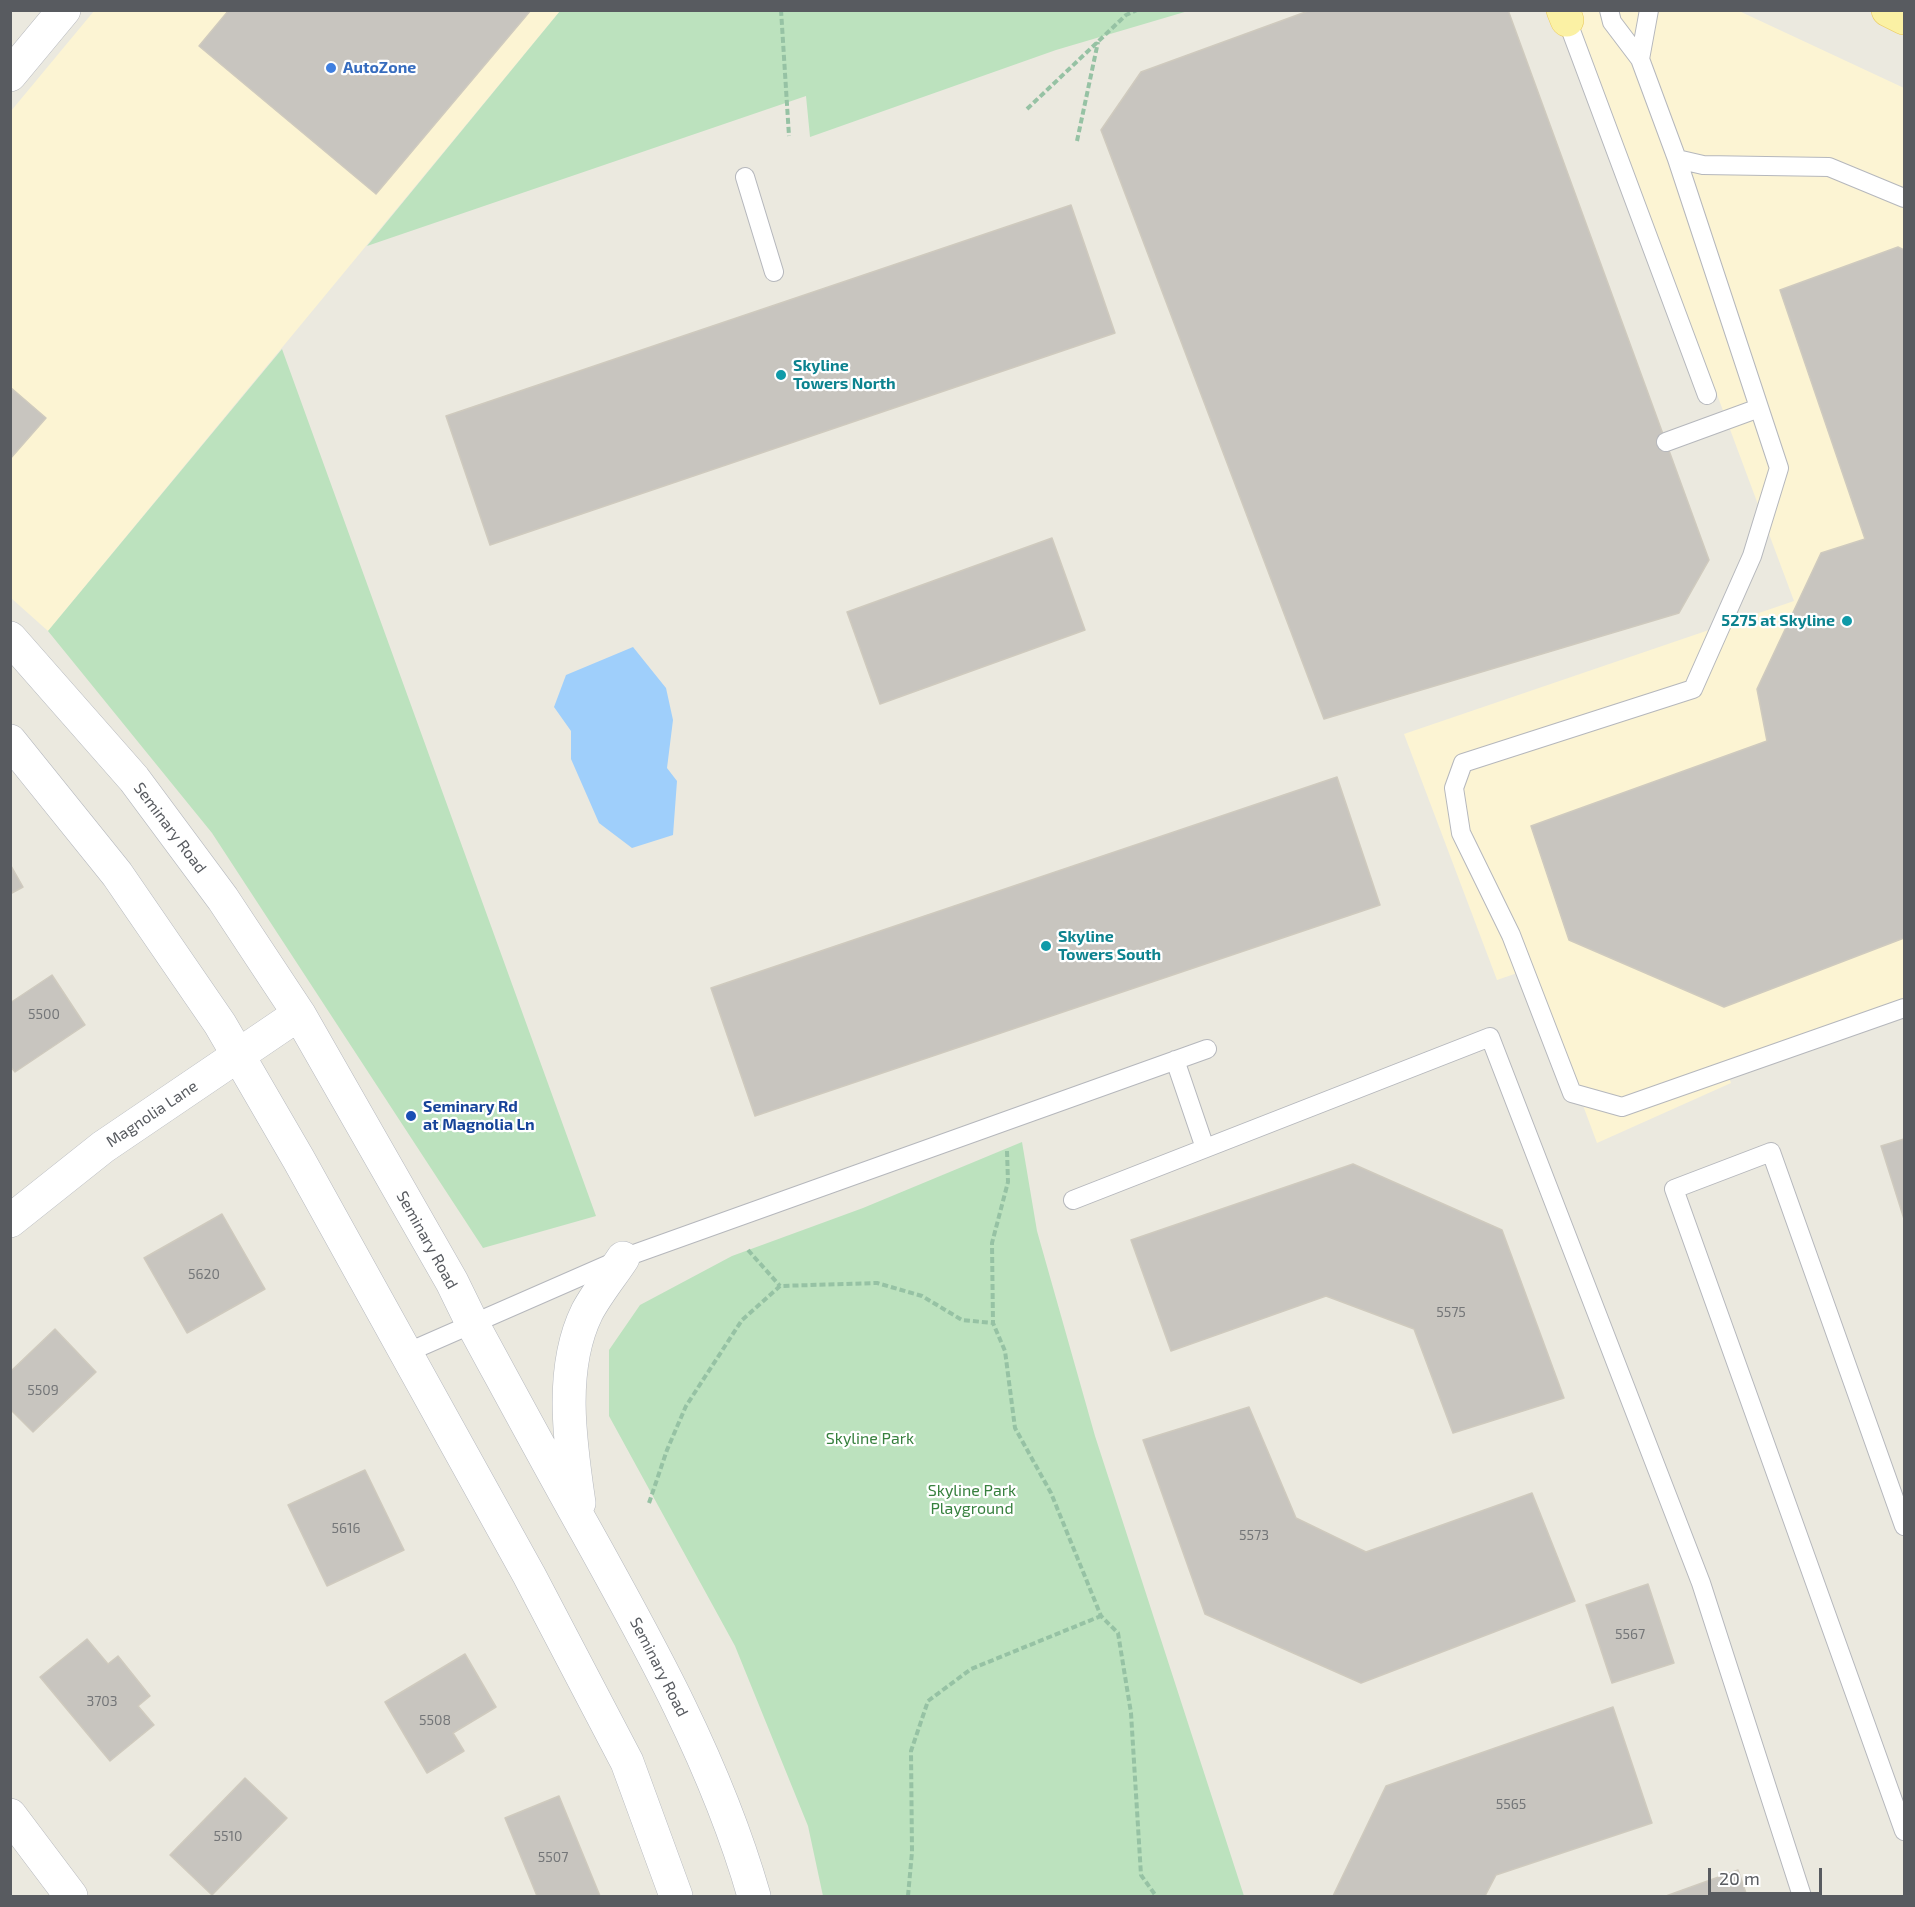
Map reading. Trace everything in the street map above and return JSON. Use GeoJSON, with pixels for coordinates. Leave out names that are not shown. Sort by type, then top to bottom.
{"type":"FeatureCollection","features":[{"type":"Feature","properties":{"kind":"main road"},"geometry":{"type":"LineString","coordinates":[[10,75],[64,10]]}},
{"type":"Feature","properties":{"kind":"main road"},"geometry":{"type":"LineString","coordinates":[[1888,10],[1905,18]]}},
{"type":"Feature","properties":{"kind":"main road","name":"Seminary Road"},"geometry":{"type":"LineString","coordinates":[[10,638],[134,779],[224,899],[299,1014],[452,1282],[472,1323],[638,1622],[694,1736],[738,1840],[754,1896]]}},
{"type":"Feature","properties":{"kind":"main road"},"geometry":{"type":"LineString","coordinates":[[10,741],[35,768],[117,874],[220,1024],[239,1056],[529,1575],[627,1762],[676,1896]]}},
{"type":"Feature","properties":{"kind":"main road","name":"Magnolia Lane"},"geometry":{"type":"LineString","coordinates":[[10,1221],[103,1147],[299,1014]]}},
{"type":"Feature","properties":{"kind":"main road"},"geometry":{"type":"LineString","coordinates":[[581,1522],[570,1437],[572,1359],[587,1312],[623,1258]]}},
{"type":"Feature","properties":{"kind":"main road"},"geometry":{"type":"LineString","coordinates":[[10,1815],[71,1896]]}},
{"type":"Feature","properties":{"kind":"lane"},"geometry":{"type":"LineString","coordinates":[[1609,10],[1612,22],[1640,59],[1677,159],[1779,468],[1752,556],[1693,689],[1463,763],[1454,788],[1461,833],[1511,935],[1572,1093],[1622,1107],[1905,1008]]}},
{"type":"Feature","properties":{"kind":"lane"},"geometry":{"type":"LineString","coordinates":[[1640,59],[1649,10]]}},
{"type":"Feature","properties":{"kind":"lane"},"geometry":{"type":"LineString","coordinates":[[1566,14],[1707,395]]}},
{"type":"Feature","properties":{"kind":"lane"},"geometry":{"type":"LineString","coordinates":[[1677,159],[1704,165],[1829,166],[1905,198]]}},
{"type":"Feature","properties":{"kind":"lane"},"geometry":{"type":"LineString","coordinates":[[744,177],[774,272]]}},
{"type":"Feature","properties":{"kind":"lane"},"geometry":{"type":"LineString","coordinates":[[1666,442],[1759,408]]}},
{"type":"Feature","properties":{"kind":"lane"},"geometry":{"type":"LineString","coordinates":[[1073,1200],[1490,1037],[1701,1583],[1802,1896]]}},
{"type":"Feature","properties":{"kind":"lane"},"geometry":{"type":"LineString","coordinates":[[406,1353],[623,1258],[1207,1049]]}},
{"type":"Feature","properties":{"kind":"lane"},"geometry":{"type":"LineString","coordinates":[[1176,1060],[1205,1148]]}},
{"type":"Feature","properties":{"kind":"lane"},"geometry":{"type":"LineString","coordinates":[[1905,1526],[1771,1152],[1674,1189],[1905,1831]]}},
{"type":"Feature","properties":{"kind":"path"},"geometry":{"type":"LineString","coordinates":[[781,10],[789,136]]}},
{"type":"Feature","properties":{"kind":"path"},"geometry":{"type":"LineString","coordinates":[[1027,110],[1126,15],[1137,10]]}},
{"type":"Feature","properties":{"kind":"path"},"geometry":{"type":"LineString","coordinates":[[1077,141],[1098,42]]}},
{"type":"Feature","properties":{"kind":"path"},"geometry":{"type":"LineString","coordinates":[[1007,1150],[1008,1182],[992,1244],[993,1323],[1005,1351],[1015,1428],[1051,1492],[1101,1616],[1118,1633],[1131,1713],[1142,1875],[1156,1896]]}},
{"type":"Feature","properties":{"kind":"path"},"geometry":{"type":"LineString","coordinates":[[748,1250],[780,1286]]}},
{"type":"Feature","properties":{"kind":"path"},"geometry":{"type":"LineString","coordinates":[[649,1503],[667,1450],[686,1406],[742,1320],[780,1286],[877,1283],[922,1296],[962,1320],[993,1323]]}},
{"type":"Feature","properties":{"kind":"path"},"geometry":{"type":"LineString","coordinates":[[908,1896],[912,1852],[911,1751],[928,1701],[971,1669],[1101,1616]]}},
{"type":"Feature","properties":{"kind":"shaded area"},"geometry":{"type":"Polygon","coordinates":[[[94,11],[560,11],[48,631],[11,598],[11,111],[94,11]]]}},
{"type":"Feature","properties":{"kind":"shaded area"},"geometry":{"type":"Polygon","coordinates":[[[1574,11],[1739,11],[1904,88],[1904,1002],[1726,1068],[1731,1083],[1597,1143],[1532,968],[1497,980],[1404,734],[1794,601],[1574,11]]]}},
{"type":"Feature","properties":{"kind":"green space"},"geometry":{"type":"Polygon","coordinates":[[[560,11],[1188,11],[1056,50],[810,137],[806,96],[367,246],[560,11]]]}},
{"type":"Feature","properties":{"kind":"green space"},"geometry":{"type":"Polygon","coordinates":[[[282,349],[596,1216],[483,1248],[212,833],[48,631],[282,349]]]}},
{"type":"Feature","properties":{"kind":"green space","name":"Skyline Park"},"geometry":{"type":"Polygon","coordinates":[[[1022,1142],[1037,1231],[1095,1436],[1244,1896],[823,1896],[808,1826],[735,1646],[609,1416],[609,1350],[640,1305],[732,1256],[863,1208],[1022,1142]]]}},
{"type":"Feature","properties":{"kind":"water"},"geometry":{"type":"Polygon","coordinates":[[[633,647],[666,688],[673,720],[667,768],[677,781],[673,835],[632,848],[599,823],[571,759],[571,731],[554,707],[566,675],[633,647]]]}},
{"type":"Feature","properties":{"kind":"building"},"geometry":{"type":"Polygon","coordinates":[[[229,10],[531,10],[376,194],[199,46],[229,10]]]}},
{"type":"Feature","properties":{"kind":"building"},"geometry":{"type":"Polygon","coordinates":[[[1311,10],[1508,10],[1709,560],[1679,613],[1324,719],[1101,130],[1141,72],[1311,10]]]}},
{"type":"Feature","properties":{"kind":"building","name":"Skyline Towers North"},"geometry":{"type":"Polygon","coordinates":[[[1071,205],[1115,333],[490,545],[446,416],[1071,205]]]}},
{"type":"Feature","properties":{"kind":"building","name":"5275 at Skyline"},"geometry":{"type":"Polygon","coordinates":[[[1898,247],[1904,250],[1904,938],[1724,1007],[1569,940],[1531,826],[1767,741],[1757,689],[1821,553],[1865,539],[1780,290],[1898,247]]]}},
{"type":"Feature","properties":{"kind":"building"},"geometry":{"type":"Polygon","coordinates":[[[10,387],[46,418],[10,459],[10,387]]]}},
{"type":"Feature","properties":{"kind":"building"},"geometry":{"type":"Polygon","coordinates":[[[1052,538],[1085,630],[880,704],[847,612],[1052,538]]]}},
{"type":"Feature","properties":{"kind":"building","name":"Skyline Towers South"},"geometry":{"type":"Polygon","coordinates":[[[1337,777],[1380,905],[755,1116],[711,988],[1337,777]]]}},
{"type":"Feature","properties":{"kind":"building"},"geometry":{"type":"Polygon","coordinates":[[[10,864],[23,887],[10,894],[10,864]]]}},
{"type":"Feature","properties":{"kind":"building"},"geometry":{"type":"Polygon","coordinates":[[[52,975],[85,1025],[15,1072],[10,1066],[10,1003],[52,975]]]}},
{"type":"Feature","properties":{"kind":"building"},"geometry":{"type":"Polygon","coordinates":[[[1904,1139],[1904,1219],[1881,1146],[1904,1139]]]}},
{"type":"Feature","properties":{"kind":"building"},"geometry":{"type":"Polygon","coordinates":[[[1353,1164],[1502,1230],[1564,1398],[1453,1433],[1414,1329],[1326,1296],[1171,1351],[1131,1240],[1353,1164]]]}},
{"type":"Feature","properties":{"kind":"building"},"geometry":{"type":"Polygon","coordinates":[[[222,1214],[265,1289],[187,1333],[144,1258],[222,1214]]]}},
{"type":"Feature","properties":{"kind":"building"},"geometry":{"type":"Polygon","coordinates":[[[55,1329],[96,1372],[33,1432],[10,1409],[10,1372],[55,1329]]]}},
{"type":"Feature","properties":{"kind":"building"},"geometry":{"type":"Polygon","coordinates":[[[1249,1407],[1296,1518],[1366,1552],[1532,1493],[1575,1601],[1361,1683],[1205,1614],[1143,1440],[1249,1407]]]}},
{"type":"Feature","properties":{"kind":"building"},"geometry":{"type":"Polygon","coordinates":[[[365,1470],[404,1550],[327,1586],[288,1505],[365,1470]]]}},
{"type":"Feature","properties":{"kind":"building"},"geometry":{"type":"Polygon","coordinates":[[[1648,1584],[1674,1663],[1612,1683],[1586,1605],[1648,1584]]]}},
{"type":"Feature","properties":{"kind":"building"},"geometry":{"type":"Polygon","coordinates":[[[87,1639],[108,1664],[118,1656],[150,1696],[138,1706],[154,1725],[110,1761],[40,1677],[87,1639]]]}},
{"type":"Feature","properties":{"kind":"building"},"geometry":{"type":"Polygon","coordinates":[[[465,1654],[496,1707],[453,1733],[464,1751],[427,1773],[385,1702],[465,1654]]]}},
{"type":"Feature","properties":{"kind":"building"},"geometry":{"type":"Polygon","coordinates":[[[1613,1707],[1652,1823],[1496,1875],[1485,1896],[1333,1896],[1386,1786],[1613,1707]]]}},
{"type":"Feature","properties":{"kind":"building"},"geometry":{"type":"Polygon","coordinates":[[[245,1778],[287,1818],[212,1895],[170,1855],[245,1778]]]}},
{"type":"Feature","properties":{"kind":"building"},"geometry":{"type":"Polygon","coordinates":[[[559,1796],[600,1896],[537,1896],[505,1818],[559,1796]]]}},
{"type":"Feature","properties":{"kind":"building"},"geometry":{"type":"Polygon","coordinates":[[[1738,1870],[1747,1896],[1666,1896],[1738,1870]]]}},
{"type":"Feature","properties":{"kind":"place","name":"AutoZone"},"geometry":{"type":"Point","coordinates":[331,68]}},
{"type":"Feature","properties":{"kind":"place","name":"Skyline Towers North"},"geometry":{"type":"Point","coordinates":[781,375]}},
{"type":"Feature","properties":{"kind":"place","name":"5275 at Skyline"},"geometry":{"type":"Point","coordinates":[1847,621]}},
{"type":"Feature","properties":{"kind":"place","name":"Skyline Towers South"},"geometry":{"type":"Point","coordinates":[1046,946]}},
{"type":"Feature","properties":{"kind":"place","name":"Seminary Rd at Magnolia Ln"},"geometry":{"type":"Point","coordinates":[411,1116]}},
{"type":"Feature","properties":{"kind":"park label","name":"Skyline Park Playground"},"geometry":{"type":"Point","coordinates":[972,1500]}}]}
